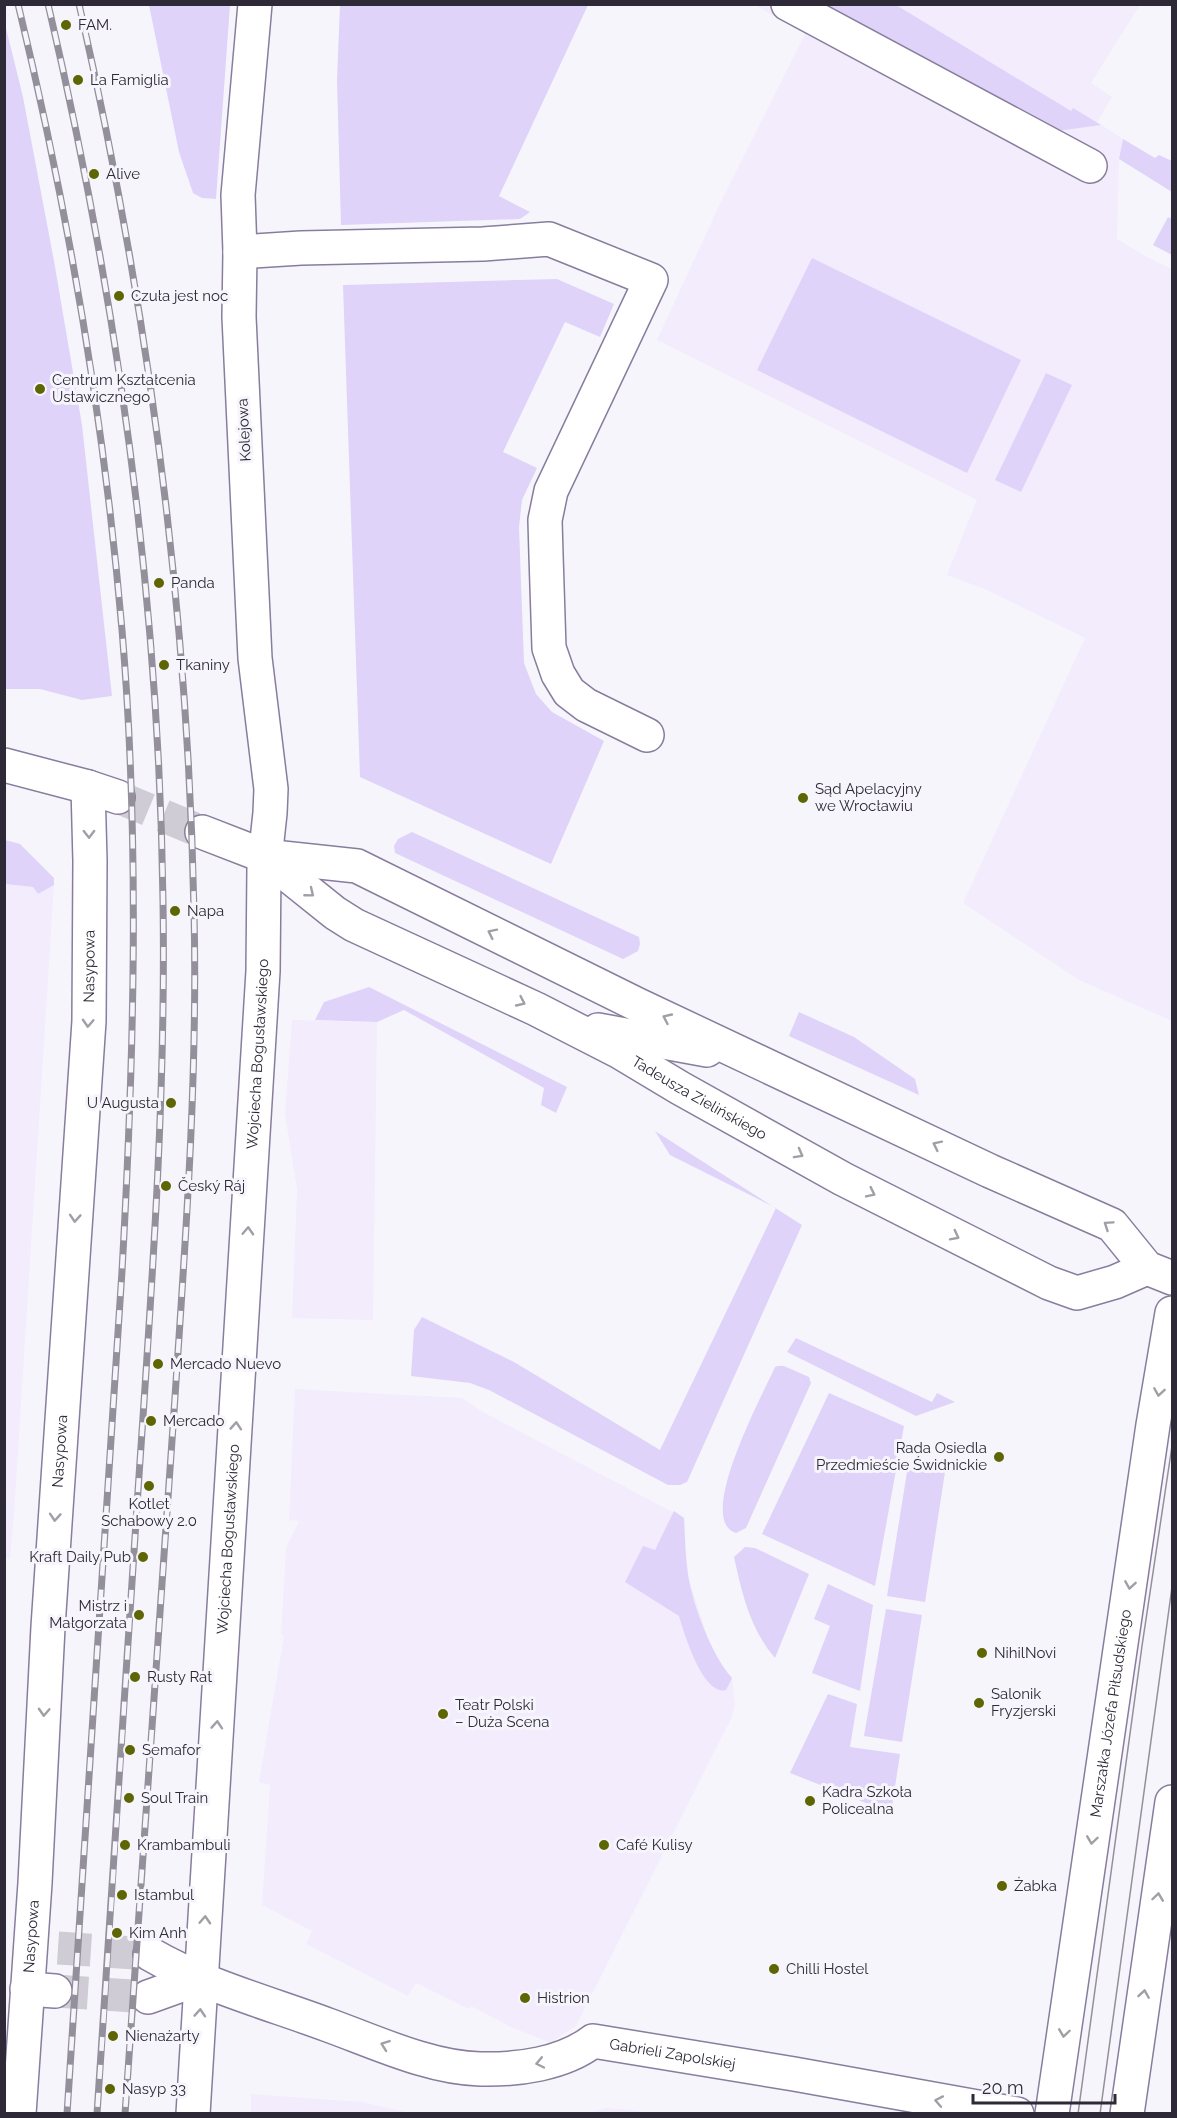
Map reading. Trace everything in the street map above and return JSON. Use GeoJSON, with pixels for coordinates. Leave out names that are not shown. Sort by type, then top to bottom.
{"type":"FeatureCollection","features":[{"type":"Feature","properties":{"kind":"street","name":"Kolejowa"},"geometry":{"type":"LineString","coordinates":[[255,4],[238,195],[239,317],[255,658],[271,789],[264,856]]}},
{"type":"Feature","properties":{"kind":"street"},"geometry":{"type":"LineString","coordinates":[[788,4],[1090,166]]}},
{"type":"Feature","properties":{"kind":"street"},"geometry":{"type":"LineString","coordinates":[[240,252],[301,248],[483,244],[549,239],[651,280],[551,491],[545,520],[549,648],[558,675],[569,693],[586,705],[647,735]]}},
{"type":"Feature","properties":{"kind":"street","name":"Nasypowa"},"geometry":{"type":"LineString","coordinates":[[4,765],[103,792],[90,861],[89,1021],[57,1488],[44,1947],[41,1990],[19,2114]]}},
{"type":"Feature","properties":{"kind":"street","name":"Tadeusza Zielińskiego"},"geometry":{"type":"LineString","coordinates":[[202,832],[264,856],[357,866],[638,1005],[759,1060],[990,1171],[1112,1225],[1160,1273]]}},
{"type":"Feature","properties":{"kind":"street","name":"Tadeusza Zielińskiego"},"geometry":{"type":"LineString","coordinates":[[264,856],[334,913],[354,925],[536,1009],[620,1052],[843,1179],[1055,1285],[1077,1293],[1115,1281],[1160,1273]]}},
{"type":"Feature","properties":{"kind":"street","name":"Wojciecha Bogusławskiego"},"geometry":{"type":"LineString","coordinates":[[193,2114],[263,982],[264,856]]}},
{"type":"Feature","properties":{"kind":"street"},"geometry":{"type":"LineString","coordinates":[[564,1024],[759,1060]]}},
{"type":"Feature","properties":{"kind":"street","name":"Marszałka Józefa Piłsudskiego"},"geometry":{"type":"LineString","coordinates":[[1052,2114],[1153,1425],[1173,1313]]}},
{"type":"Feature","properties":{"kind":"street"},"geometry":{"type":"LineString","coordinates":[[1127,2114],[1173,1802]]}},
{"type":"Feature","properties":{"kind":"street","name":"Gabrieli Zapolskiej"},"geometry":{"type":"LineString","coordinates":[[150,1954],[201,1978],[440,2065],[480,2069],[519,2067],[558,2059],[583,2049],[593,2041],[1017,2114]]}},
{"type":"Feature","properties":{"kind":"street"},"geometry":{"type":"LineString","coordinates":[[148,1997],[201,1978]]}},
{"type":"Feature","properties":{"kind":"shaded area"},"geometry":{"type":"Polygon","coordinates":[[[149,5],[230,5],[216,199],[202,198],[193,193],[179,152],[149,5]]]}},
{"type":"Feature","properties":{"kind":"shaded area"},"geometry":{"type":"Polygon","coordinates":[[[340,5],[588,5],[499,196],[530,212],[520,219],[341,225],[337,80],[340,5]]]}},
{"type":"Feature","properties":{"kind":"shaded area"},"geometry":{"type":"Polygon","coordinates":[[[755,5],[1140,5],[1091,83],[1112,97],[1097,122],[1123,139],[1119,159],[1117,239],[1172,269],[1172,1021],[1079,980],[963,903],[1085,638],[987,590],[947,575],[977,500],[657,340],[725,193],[805,34],[755,5]]]}},
{"type":"Feature","properties":{"kind":"shaded area"},"geometry":{"type":"Polygon","coordinates":[[[820,5],[896,5],[1071,111],[1073,108],[1101,125],[1057,131],[820,5]]]}},
{"type":"Feature","properties":{"kind":"shaded area","name":"Centrum Kształcenia Ustawicznego"},"geometry":{"type":"Polygon","coordinates":[[[5,24],[23,97],[82,425],[112,696],[82,700],[40,689],[5,689],[5,24]]]}},
{"type":"Feature","properties":{"kind":"shaded area"},"geometry":{"type":"Polygon","coordinates":[[[1123,139],[1155,158],[1159,155],[1172,161],[1172,192],[1119,159],[1123,139]]]}},
{"type":"Feature","properties":{"kind":"shaded area"},"geometry":{"type":"Polygon","coordinates":[[[1168,217],[1172,219],[1172,255],[1153,245],[1168,217]]]}},
{"type":"Feature","properties":{"kind":"shaded area"},"geometry":{"type":"Polygon","coordinates":[[[812,258],[1021,360],[967,473],[757,370],[812,258]]]}},
{"type":"Feature","properties":{"kind":"shaded area"},"geometry":{"type":"Polygon","coordinates":[[[557,279],[614,304],[600,337],[565,322],[503,452],[537,468],[522,500],[519,527],[524,663],[536,694],[552,712],[604,741],[551,864],[360,777],[343,285],[557,279]]]}},
{"type":"Feature","properties":{"kind":"shaded area"},"geometry":{"type":"Polygon","coordinates":[[[1046,373],[1072,385],[1021,492],[995,480],[1046,373]]]}},
{"type":"Feature","properties":{"kind":"shaded area"},"geometry":{"type":"Polygon","coordinates":[[[412,832],[639,937],[638,951],[623,959],[395,853],[394,846],[398,839],[412,832]]]}},
{"type":"Feature","properties":{"kind":"shaded area"},"geometry":{"type":"Polygon","coordinates":[[[5,840],[20,844],[54,878],[54,885],[38,894],[33,887],[5,884],[5,840]]]}},
{"type":"Feature","properties":{"kind":"shaded area"},"geometry":{"type":"Polygon","coordinates":[[[5,884],[33,887],[38,894],[54,885],[10,1559],[5,1558],[5,884]]]}},
{"type":"Feature","properties":{"kind":"shaded area"},"geometry":{"type":"Polygon","coordinates":[[[369,987],[567,1087],[556,1113],[541,1105],[544,1088],[404,1010],[377,1022],[315,1020],[324,1002],[369,987]]]}},
{"type":"Feature","properties":{"kind":"shaded area"},"geometry":{"type":"Polygon","coordinates":[[[799,1012],[854,1037],[915,1079],[919,1095],[789,1036],[799,1012]]]}},
{"type":"Feature","properties":{"kind":"shaded area"},"geometry":{"type":"Polygon","coordinates":[[[292,1020],[377,1022],[373,1320],[292,1318],[297,1189],[285,1114],[292,1020]]]}},
{"type":"Feature","properties":{"kind":"shaded area"},"geometry":{"type":"Polygon","coordinates":[[[655,1131],[773,1207],[670,1155],[655,1131]]]}},
{"type":"Feature","properties":{"kind":"shaded area"},"geometry":{"type":"Polygon","coordinates":[[[776,1208],[802,1225],[687,1482],[680,1485],[668,1485],[489,1390],[470,1383],[411,1376],[414,1330],[422,1317],[514,1362],[660,1450],[776,1208]]]}},
{"type":"Feature","properties":{"kind":"shaded area"},"geometry":{"type":"Polygon","coordinates":[[[796,1338],[932,1402],[937,1393],[955,1402],[916,1416],[787,1352],[796,1338]]]}},
{"type":"Feature","properties":{"kind":"shaded area"},"geometry":{"type":"Polygon","coordinates":[[[784,1366],[809,1377],[811,1383],[746,1528],[736,1533],[725,1523],[723,1506],[727,1482],[747,1427],[775,1367],[784,1366]]]}},
{"type":"Feature","properties":{"kind":"shaded area","name":"Teatr Polski – Duża Scena"},"geometry":{"type":"Polygon","coordinates":[[[295,1389],[462,1398],[483,1412],[684,1518],[688,1577],[708,1638],[723,1669],[732,1678],[735,1704],[732,1717],[576,2026],[553,2041],[549,2042],[513,2028],[471,2006],[469,2009],[416,1983],[408,1996],[306,1944],[312,1931],[262,1905],[270,1785],[259,1782],[284,1636],[281,1634],[286,1548],[299,1521],[289,1520],[295,1389]]]}},
{"type":"Feature","properties":{"kind":"shaded area"},"geometry":{"type":"Polygon","coordinates":[[[829,1393],[904,1426],[875,1586],[762,1534],[829,1393]]]}},
{"type":"Feature","properties":{"kind":"shaded area"},"geometry":{"type":"Polygon","coordinates":[[[908,1466],[945,1472],[925,1602],[887,1596],[908,1466]]]}},
{"type":"Feature","properties":{"kind":"shaded area"},"geometry":{"type":"Polygon","coordinates":[[[674,1511],[684,1518],[688,1574],[699,1615],[710,1643],[732,1678],[726,1690],[718,1689],[702,1674],[679,1616],[625,1582],[643,1546],[655,1550],[674,1511]]]}},
{"type":"Feature","properties":{"kind":"shaded area"},"geometry":{"type":"Polygon","coordinates":[[[745,1547],[755,1548],[809,1574],[775,1658],[753,1623],[740,1584],[734,1557],[745,1547]]]}},
{"type":"Feature","properties":{"kind":"shaded area"},"geometry":{"type":"Polygon","coordinates":[[[828,1584],[873,1605],[860,1691],[812,1673],[830,1626],[814,1619],[828,1584]]]}},
{"type":"Feature","properties":{"kind":"shaded area"},"geometry":{"type":"Polygon","coordinates":[[[886,1609],[922,1615],[902,1742],[864,1736],[886,1609]]]}},
{"type":"Feature","properties":{"kind":"shaded area"},"geometry":{"type":"Polygon","coordinates":[[[828,1694],[857,1704],[850,1747],[900,1754],[891,1813],[790,1773],[828,1694]]]}},
{"type":"Feature","properties":{"kind":"shaded area"},"geometry":{"type":"Polygon","coordinates":[[[251,2094],[362,2102],[410,2113],[251,2113],[251,2094]]]}},
{"type":"Feature","properties":{"kind":"shaded area"},"geometry":{"type":"Polygon","coordinates":[[[607,2108],[639,2111],[644,2113],[589,2113],[607,2108]]]}},
{"type":"Feature","properties":{"kind":"tunnel"},"geometry":{"type":"LineString","coordinates":[[118,797],[202,832]]}},
{"type":"Feature","properties":{"kind":"tunnel"},"geometry":{"type":"LineString","coordinates":[[58,1948],[150,1954]]}},
{"type":"Feature","properties":{"kind":"tunnel"},"geometry":{"type":"LineString","coordinates":[[55,1991],[148,1997]]}},
{"type":"Feature","properties":{"kind":"tram line"},"geometry":{"type":"LineString","coordinates":[[1078,2114],[1142,1646],[1172,1446]]}},
{"type":"Feature","properties":{"kind":"tram line"},"geometry":{"type":"LineString","coordinates":[[1100,2114],[1172,1587]]}},
{"type":"Feature","properties":{"kind":"railway"},"geometry":{"type":"LineString","coordinates":[[18,4],[68,237],[105,472],[128,710],[133,870],[130,1111],[122,1271],[67,2114]]}},
{"type":"Feature","properties":{"kind":"railway"},"geometry":{"type":"LineString","coordinates":[[48,4],[95,226],[130,449],[153,675],[160,788],[163,901],[160,1117],[153,1260],[97,2114]]}},
{"type":"Feature","properties":{"kind":"railway"},"geometry":{"type":"LineString","coordinates":[[79,4],[125,229],[160,455],[183,683],[194,912],[194,1037],[186,1225],[125,2114]]}},
{"type":"Feature","properties":{"kind":"place","name":"FAM."},"geometry":{"type":"Point","coordinates":[66,25]}},
{"type":"Feature","properties":{"kind":"place","name":"La Famiglia"},"geometry":{"type":"Point","coordinates":[78,80]}},
{"type":"Feature","properties":{"kind":"place","name":"Alive"},"geometry":{"type":"Point","coordinates":[94,174]}},
{"type":"Feature","properties":{"kind":"place","name":"Czuła jest noc"},"geometry":{"type":"Point","coordinates":[119,296]}},
{"type":"Feature","properties":{"kind":"place","name":"Centrum Kształcenia Ustawicznego"},"geometry":{"type":"Point","coordinates":[40,389]}},
{"type":"Feature","properties":{"kind":"place","name":"Panda"},"geometry":{"type":"Point","coordinates":[159,583]}},
{"type":"Feature","properties":{"kind":"place","name":"Tkaniny"},"geometry":{"type":"Point","coordinates":[164,665]}},
{"type":"Feature","properties":{"kind":"place","name":"Sąd Apelacyjny we Wrocławiu"},"geometry":{"type":"Point","coordinates":[803,798]}},
{"type":"Feature","properties":{"kind":"place","name":"Napa"},"geometry":{"type":"Point","coordinates":[175,911]}},
{"type":"Feature","properties":{"kind":"place","name":"U Augusta"},"geometry":{"type":"Point","coordinates":[171,1103]}},
{"type":"Feature","properties":{"kind":"place","name":"Český Ráj"},"geometry":{"type":"Point","coordinates":[166,1186]}},
{"type":"Feature","properties":{"kind":"place","name":"Mercado Nuevo"},"geometry":{"type":"Point","coordinates":[158,1364]}},
{"type":"Feature","properties":{"kind":"place","name":"Mercado"},"geometry":{"type":"Point","coordinates":[151,1421]}},
{"type":"Feature","properties":{"kind":"place","name":"Rada Osiedla Przedmieście Świdnickie"},"geometry":{"type":"Point","coordinates":[999,1457]}},
{"type":"Feature","properties":{"kind":"place","name":"Kotlet Schabowy 2.0"},"geometry":{"type":"Point","coordinates":[149,1486]}},
{"type":"Feature","properties":{"kind":"place","name":"Kraft Daily Pub"},"geometry":{"type":"Point","coordinates":[143,1557]}},
{"type":"Feature","properties":{"kind":"place","name":"Mistrz i Małgorzata"},"geometry":{"type":"Point","coordinates":[139,1615]}},
{"type":"Feature","properties":{"kind":"place","name":"NihilNovi"},"geometry":{"type":"Point","coordinates":[982,1653]}},
{"type":"Feature","properties":{"kind":"place","name":"Rusty Rat"},"geometry":{"type":"Point","coordinates":[135,1677]}},
{"type":"Feature","properties":{"kind":"place","name":"Salonik Fryzjerski"},"geometry":{"type":"Point","coordinates":[979,1703]}},
{"type":"Feature","properties":{"kind":"place","name":"Teatr Polski – Duża Scena"},"geometry":{"type":"Point","coordinates":[443,1714]}},
{"type":"Feature","properties":{"kind":"place","name":"Semafor"},"geometry":{"type":"Point","coordinates":[130,1750]}},
{"type":"Feature","properties":{"kind":"place","name":"Soul Train"},"geometry":{"type":"Point","coordinates":[129,1798]}},
{"type":"Feature","properties":{"kind":"place","name":"Kadra Szkoła Policealna"},"geometry":{"type":"Point","coordinates":[810,1801]}},
{"type":"Feature","properties":{"kind":"place","name":"Krambambuli"},"geometry":{"type":"Point","coordinates":[125,1845]}},
{"type":"Feature","properties":{"kind":"place","name":"Café Kulisy"},"geometry":{"type":"Point","coordinates":[604,1845]}},
{"type":"Feature","properties":{"kind":"place","name":"Żabka"},"geometry":{"type":"Point","coordinates":[1002,1886]}},
{"type":"Feature","properties":{"kind":"place","name":"Istambul"},"geometry":{"type":"Point","coordinates":[122,1895]}},
{"type":"Feature","properties":{"kind":"place","name":"Kim Anh"},"geometry":{"type":"Point","coordinates":[117,1933]}},
{"type":"Feature","properties":{"kind":"place","name":"Chilli Hostel"},"geometry":{"type":"Point","coordinates":[774,1969]}},
{"type":"Feature","properties":{"kind":"place","name":"Histrion"},"geometry":{"type":"Point","coordinates":[525,1998]}},
{"type":"Feature","properties":{"kind":"place","name":"Nienażarty"},"geometry":{"type":"Point","coordinates":[113,2036]}},
{"type":"Feature","properties":{"kind":"place","name":"Nasyp 33"},"geometry":{"type":"Point","coordinates":[110,2089]}}]}
